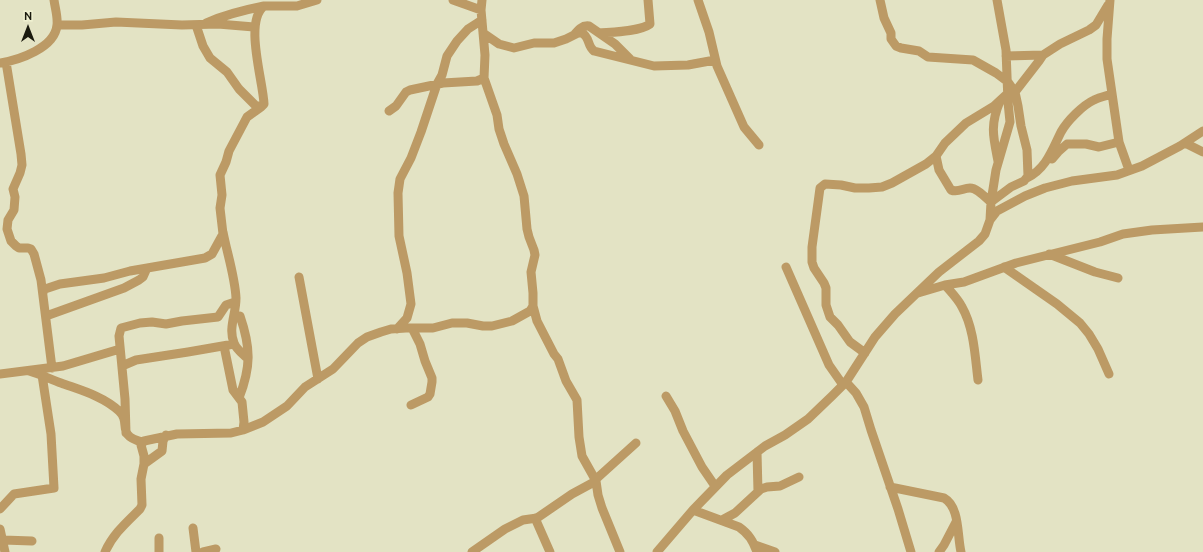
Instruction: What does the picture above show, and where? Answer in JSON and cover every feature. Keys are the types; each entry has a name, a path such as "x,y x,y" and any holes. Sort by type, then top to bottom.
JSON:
{"street":[{"path":"52,368 43,292 34,254 31,249 19,248 16,246 11,241 7,229 8,220 14,210 14,186 22,165 3,62 26,57 44,45 56,32 58,19 54,0"},
{"path":"199,25 227,14 264,6 297,6 317,0"},
{"path":"453,0 480,10"},
{"path":"482,0 480,10 485,55 484,78 497,115 499,129 504,144 517,174 524,196 527,229 535,252 531,272 533,306 537,322 558,360 566,381 577,400 580,448 582,456 596,481 602,508 620,552"},
{"path":"599,33 647,27 651,21 648,0"},
{"path":"698,0 709,32 715,60 744,127 759,145"},
{"path":"880,0 884,18 889,26 891,39 896,46 919,52 928,57 973,60 996,73 1008,82"},
{"path":"657,552 715,486 741,463 808,419 844,383 878,333 895,314 939,272 979,241 985,234 990,220 996,170 1010,122 1005,43 997,0"},
{"path":"1006,56 1042,55 1096,25 1110,1"},
{"path":"1110,1 1107,59 1119,142 1129,170"},
{"path":"248,359 234,344 231,327 235,318 235,302 220,208 222,195 220,173 243,123 247,117 264,105 254,27 260,10 264,6"},
{"path":"397,329 407,318 411,304 408,273 400,236 398,193 400,179 411,158 450,50 468,29 482,20"},
{"path":"57,25 82,25 116,22 199,25 218,24 254,27"},
{"path":"199,25 203,46 210,58 228,72 239,89 255,105 261,107"},
{"path":"574,36 580,28 586,26 615,44 633,61"},
{"path":"483,33 499,44 514,48 534,43 554,43 574,36 578,33 582,33 587,37 590,46 594,51 654,66 702,64 715,60"},
{"path":"998,162 993,124 995,114 1008,95 1039,61 1042,55"},
{"path":"389,111 396,106 406,92 415,88 437,84 477,81 484,78"},
{"path":"991,202 1011,187 1026,178 1033,176 1045,163 1062,131 1079,110 1094,100 1112,94"},
{"path":"865,353 850,342 827,312 826,288 812,262 811,255 820,188 825,184 855,188 882,187 892,183 926,164 936,156 945,143 966,123 1008,95"},
{"path":"1008,95 1021,126 1027,150 1028,176 1026,178"},
{"path":"990,220 997,211 1002,208 1045,188 1117,175 1142,166 1185,143 1203,131"},
{"path":"1045,163 1052,160 1067,144 1086,144 1099,147 1119,142"},
{"path":"1185,143 1203,152"},
{"path":"936,156 940,170 951,190 957,191 970,188 974,189 991,202"},
{"path":"916,293 945,285 964,282 1016,263 1100,242 1123,234 1152,230 1203,227"},
{"path":"43,292 45,289 60,284 104,278 147,268 176,264 208,257 212,254 220,240 223,230"},
{"path":"1050,254 1095,272 1118,278"},
{"path":"786,267 829,365 844,383 856,393 864,407 911,552"},
{"path":"1004,267 1080,323 1098,349 1109,374"},
{"path":"46,316 124,288 139,280 147,268"},
{"path":"298,276 318,379"},
{"path":"945,285 957,298 966,314 971,332 978,380"},
{"path":"126,433 120,349 120,331 124,326 152,322 166,324 218,317 226,305 235,302"},
{"path":"29,371 90,394 116,408 123,415 126,433 130,438 142,442 166,435 231,433 263,422 274,415 287,406 302,390 333,369 361,341 381,332 391,329 433,328 452,323 492,326 512,321 526,314 533,306"},
{"path":"239,398 246,378 248,359 248,351 240,316"},
{"path":"411,405 428,397 432,382 420,344 412,328"},
{"path":"122,366 136,360 234,344"},
{"path":"224,346 233,390 242,402 244,416 243,430"},
{"path":"0,374 63,366 120,349"},
{"path":"0,508 14,494 54,488 51,434 42,375"},
{"path":"666,396 675,411 683,431 699,462 715,486"},
{"path":"144,464 162,451 163,441 166,435"},
{"path":"105,552 115,533 140,509 142,504 141,479 144,456 141,447 142,442"},
{"path":"472,552 509,527 523,520 535,518 558,505 586,485 596,481 636,443"},
{"path":"757,452 758,492"},
{"path":"722,520 734,513 761,489 780,486 799,477"},
{"path":"890,487 944,498 951,504 956,513 961,552"},
{"path":"693,510 740,527 746,532 756,548 775,552"},
{"path":"535,518 550,552"},
{"path":"939,552 957,521"},
{"path":"193,528 196,552"},
{"path":"0,529 5,552"},
{"path":"159,538 159,552"},
{"path":"3,540 32,541"},
{"path":"203,552 216,550"}]}
